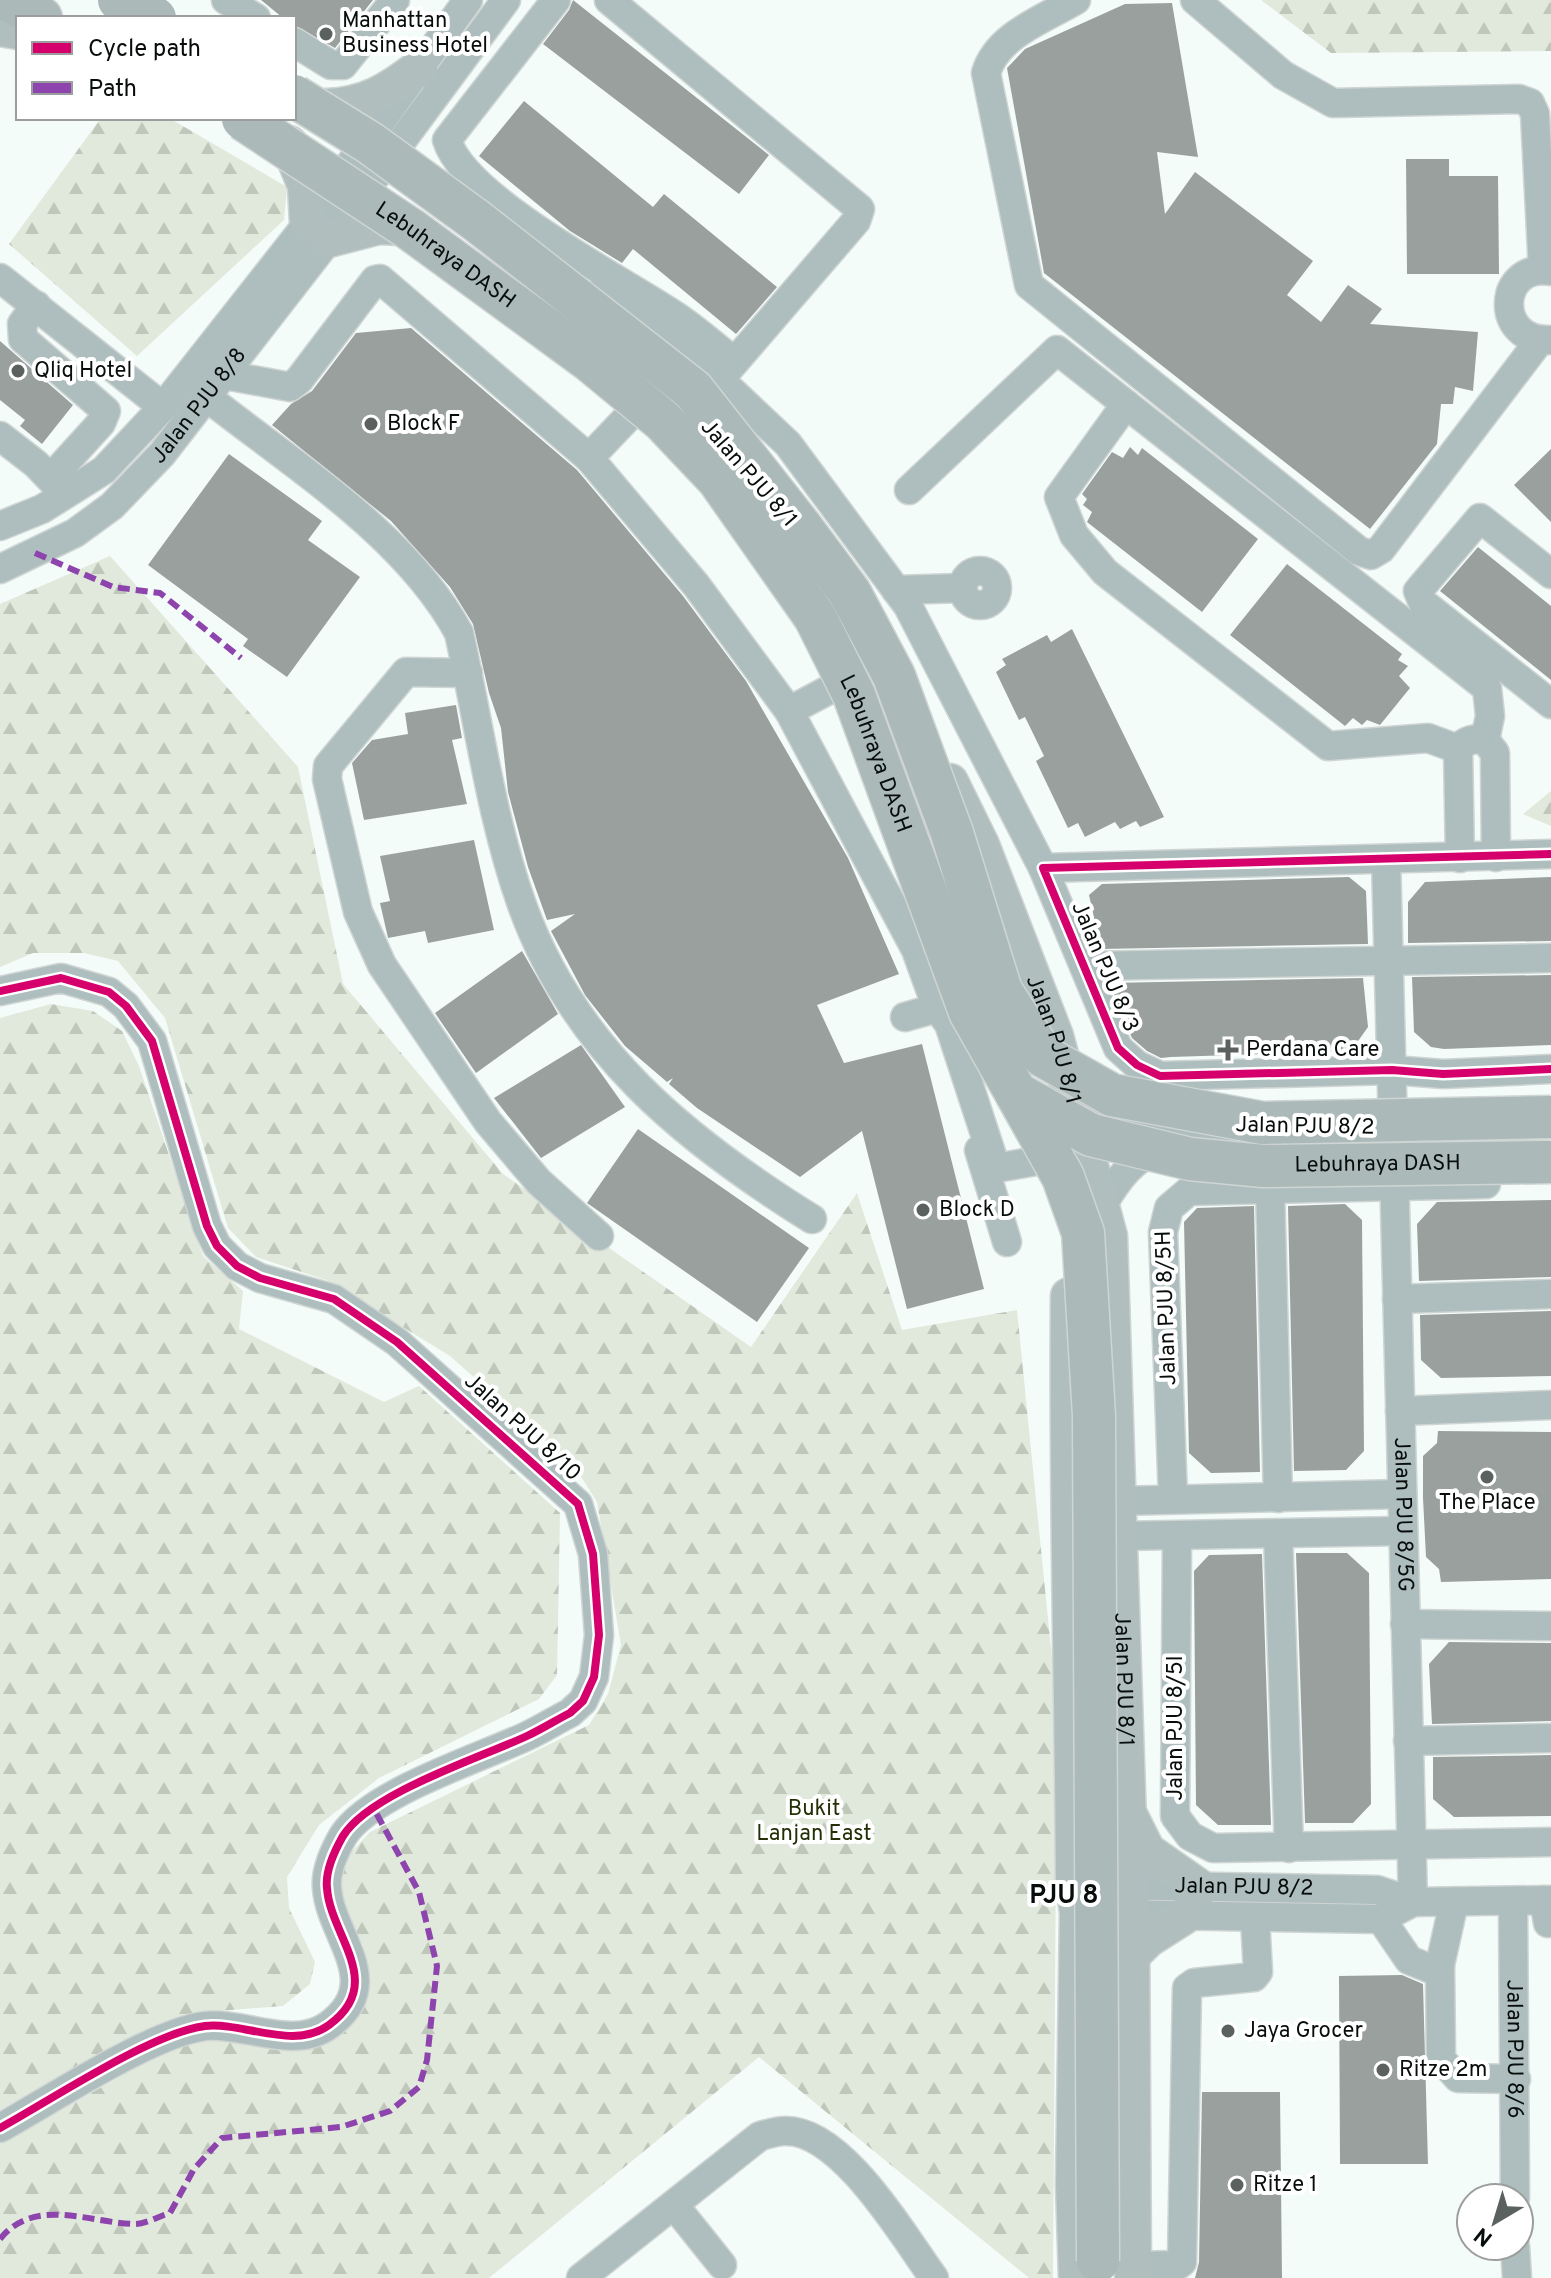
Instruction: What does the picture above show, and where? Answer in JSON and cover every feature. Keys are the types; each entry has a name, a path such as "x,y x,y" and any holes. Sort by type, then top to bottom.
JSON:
{"highway":[{"path":"8,0 37,16"},
{"path":"118,0 151,16"},
{"name":"Lebuhraya DASH","path":"310,102 465,212 693,390 801,527 850,593 894,676 952,833 1001,991 1043,1056 1112,1095 1263,1123 1551,1117"},
{"name":"Lebuhraya DASH","path":"248,120 397,220 564,341 663,421 718,479 815,617 854,695 970,1012 1016,1093 1091,1135 1190,1159 1263,1166 1551,1162"},
{"path":"1016,1093 1063,1177 1083,1233 1094,1416 1121,2274"}],"main road":[{"path":"118,0 166,16"},
{"path":"310,102 352,107 392,89 419,68"},
{"name":"Jalan PJU 8/1","path":"310,102 379,147 560,281 715,431 835,577 919,718 981,845 1071,1085 1109,1236 1132,1955 1121,2274"},
{"name":"Jalan PJU 8/1","path":"248,120 289,144 539,327 710,496 840,654 946,854 998,998 1066,1241 1076,1898 1074,2185 1077,2278"},
{"path":"289,144 306,186 318,231 401,227"},
{"path":"1125,1804 1147,1851 1192,1902 1132,1955"}],"street":[{"path":"226,0 253,16"},
{"path":"296,43 331,65 343,65 395,0"},
{"path":"379,147 419,68 468,0"},
{"path":"379,147 506,0"},
{"path":"556,0 447,140 452,155 464,171 529,222 674,315 788,444 908,606 1043,868"},
{"path":"609,0 860,209 856,221 717,362"},
{"path":"1076,0 1002,44 991,57 986,73 1029,285 1359,551 1371,555 1381,549 1546,340 1519,330 1512,321 1509,298 1521,278 1547,270 1535,114 1530,103 1519,99 1333,103 1283,75 1195,0"},
{"name":"Jalan PJU 8/8","path":"0,569 75,533 112,506 162,454 225,375 318,231 379,147"},
{"name":"Jalan PJU 8/8","path":"0,526 42,509 58,486 104,470 318,231"},
{"path":"0,278 163,407"},
{"path":"225,375 290,387 299,380 375,280 380,279 589,458 696,585 789,711 916,950 937,1008 949,1024 996,1168 1043,1167"},
{"path":"560,281 668,331 717,362"},
{"path":"0,436 58,486 106,411 23,339 22,324 36,305"},
{"path":"909,490 1057,350 1487,688 1490,716 1485,740"},
{"path":"207,397 298,467 418,572 443,603 459,633 507,854 522,904 543,957 575,1012 612,1062 666,1112 722,1157 812,1219"},
{"path":"1126,404 1059,497 1074,535 1105,572 1328,746 1428,738 1458,749"},
{"path":"589,458 629,416"},
{"path":"1551,574 1480,518 1421,585 1419,597 1551,704"},
{"path":"896,590 962,588"},
{"path":"468,673 406,672 328,766 327,779 344,854 358,912 382,965 430,1038 488,1122 539,1182 599,1236"},
{"path":"789,711 853,677"},
{"path":"1458,749 1471,739 1485,740 1495,753 1496,857"},
{"path":"1458,749 1460,858"},
{"name":"Jalan PJU 8/3","path":"1551,854 1043,868 1118,1048 1137,1065 1160,1076 1392,1070 1443,1074 1551,1069"},
{"path":"1386,859 1382,976 1392,1070 1394,1136"},
{"path":"1085,966 1382,976 1551,958"},
{"name":"Jalan PJU 8/10","path":"0,991 61,978 109,992 126,1006 152,1041 207,1226 217,1246 249,1272 334,1299 397,1342 578,1504 593,1554 599,1635 594,1677 583,1701 570,1713 408,1789 374,1809 344,1835 326,1885 330,1908 352,1958 356,1977 353,1995 330,2025 307,2036 205,2026 147,2046 0,2128"},
{"path":"905,1017 937,1008"},
{"path":"937,1008 937,1028 1007,1242"},
{"name":"Jalan PJU 8/2","path":"1071,1085 1101,1109 1140,1124 1394,1136"},
{"name":"Jalan PJU 8/2","path":"1103,1204 1120,1177 1137,1159 1170,1144 1551,1130"},
{"name":"Jalan PJU 8/5G","path":"1394,1136 1413,1902"},
{"path":"989,1183 1043,1167"},
{"name":"Jalan PJU 8/5H","path":"1173,1498 1164,1218 1176,1199 1189,1191 1270,1186 1551,1182"},
{"path":"1270,1186 1278,1498"},
{"path":"1397,1299 1551,1294"},
{"path":"1400,1411 1551,1405"},
{"path":"1118,1501 1402,1494"},
{"path":"1119,1536 1403,1531"},
{"path":"1278,1534 1289,1848"},
{"name":"Jalan PJU 8/5I","path":"1177,1536 1175,1816 1190,1836 1213,1848 1551,1842"},
{"path":"1405,1624 1551,1626"},
{"path":"1408,1741 1551,1738"},
{"name":"Jalan PJU 8/2","path":"1076,1898 1192,1902 1377,1890 1413,1902 1513,1901 1549,1908"},
{"name":"Jalan PJU 8/6","path":"1513,1901 1515,2182"},
{"name":"Jalan PJU 8/2","path":"1192,1902 1255,1918 1381,1919 1413,1902"},
{"path":"1454,1902 1440,1965 1441,2059 1458,2078 1516,2079"},
{"path":"1121,2274 1182,2262 1187,1988 1194,1983 1254,1977 1258,1972 1255,1918"},
{"path":"1381,1919 1409,1960 1431,1969 1440,1965"},
{"path":"581,2278 760,2136 785,2130 803,2134 857,2171 934,2278"},
{"path":"674,2205 722,2265"}],"green space":[{"path":"1261,0 1551,0 1551,51 1331,53"},
{"path":"100,120 172,120 287,187 284,220 137,356 9,244"},
{"name":"Bukit Lanjan East","path":"110,556 298,767 343,984 503,1174 751,1347 857,1193 902,1330 1017,1310 1057,1709 1053,2278 1029,2278 759,2057 489,2278 0,2278 0,2144 189,2038 303,2044 347,2020 370,1986 363,1945 339,1902 345,1859 370,1832 589,1725 608,1694 621,1645 597,1502 575,1467 450,1356 326,1280 256,1257 228,1228 165,1018 118,961 84,953 33,953 0,967 0,604"},
{"path":"1551,791 1551,826 1523,814"},
{"path":"51,1004 93,1011 122,1031 139,1066 203,1256 243,1291 239,1329 384,1402 419,1386 560,1513 557,1675 539,1699 379,1778 319,1825 287,1877 289,1908 315,1962 310,1984 283,2006 205,2012 121,2041 0,2110 0,1018"}],"building":[{"path":"261,0 373,0 335,48 296,26 296,16 281,16"},
{"path":"573,0 769,155 739,194 543,44"},
{"path":"1172,3 1198,157 1157,152 1165,214 1195,172 1313,261 1287,295 1321,322 1348,285 1382,309 1370,324 1478,332 1473,391 1455,387 1453,404 1441,404 1437,444 1370,529 1044,273 1007,68 1025,49 1125,4"},
{"path":"524,101 653,207 664,194 777,287 736,334 633,249 622,263 570,231 479,156"},
{"path":"1406,159 1449,159 1449,176 1498,176 1499,274 1407,274"},
{"path":"411,328 577,470 683,596 746,681 848,858 899,974 817,1005 844,1063 922,1044 984,1289 907,1309 862,1131 800,1177 697,1108 669,1084 673,1078 667,1082 625,1046 585,995 551,931 575,914 547,920 528,867 508,792 501,728 489,693 473,624 450,587 391,521 272,425 291,404 312,391 356,333"},
{"name":"Qliq Hotel","path":"0,341 73,405 42,444 20,426 25,420 0,400"},
{"path":"1130,447 1138,455 1142,448 1258,539 1202,612 1087,522 1092,512 1083,505 1087,499 1082,494 1112,452 1123,458"},
{"path":"1551,449 1551,522 1514,485"},
{"path":"229,454 322,521 308,540 360,577 287,677 243,646 248,639 148,565"},
{"path":"1478,547 1551,606 1551,680 1440,591"},
{"path":"1287,564 1402,654 1398,660 1408,666 1399,676 1410,688 1380,725 1367,720 1362,725 1353,718 1345,726 1230,635"},
{"path":"1072,629 1164,817 1140,827 1136,821 1120,829 1115,822 1085,837 1078,823 1068,828 1036,761 1044,756 1025,717 1019,720 996,672 1006,665 1002,659 1047,635 1051,642"},
{"path":"456,705 462,738 452,740 467,804 364,820 352,763 372,740 408,734 405,713"},
{"path":"474,840 494,930 428,943 425,931 388,938 380,903 390,901 380,856"},
{"path":"1349,877 1366,891 1368,944 1101,949 1089,895 1102,884"},
{"path":"1551,877 1551,941 1408,943 1408,902 1425,882"},
{"path":"522,951 558,1014 476,1073 435,1013"},
{"path":"1551,975 1551,1045 1444,1049 1431,1047 1414,1032 1412,977"},
{"path":"1363,978 1368,1027 1351,1051 1161,1058 1132,1038 1109,983"},
{"path":"581,1045 625,1107 541,1158 494,1098"},
{"path":"638,1129 809,1248 757,1322 587,1203"},
{"path":"1551,1200 1551,1277 1419,1281 1417,1224 1437,1202"},
{"path":"1345,1204 1362,1220 1364,1451 1346,1470 1294,1471 1288,1206"},
{"path":"1254,1206 1260,1472 1211,1473 1189,1453 1184,1222 1197,1208"},
{"path":"1551,1311 1551,1376 1441,1378 1421,1360 1420,1315"},
{"path":"1438,1431 1551,1432 1551,1579 1441,1582 1439,1569 1426,1557 1423,1498 1423,1456 1437,1443"},
{"path":"1296,1553 1347,1553 1369,1573 1371,1804 1353,1823 1305,1823"},
{"path":"1262,1554 1271,1825 1218,1825 1196,1805 1194,1571 1209,1555"},
{"path":"1449,1642 1551,1643 1551,1721 1432,1724 1429,1664"},
{"path":"1551,1755 1551,1816 1454,1817 1433,1799 1433,1757"},
{"name":"Ritze 2m","path":"1402,1975 1423,1984 1428,2164 1340,2164 1339,1976"},
{"name":"Ritze 1","path":"1202,2092 1280,2092 1282,2278 1195,2278 1199,2262"}],"marked path":[{"path":"35,553 113,587 160,593 241,658"},
{"path":"0,2239 29,2218 46,2215 117,2223 148,2221 170,2213 194,2169 222,2138 341,2127 390,2111 419,2087 427,2060 437,1966 419,1892 374,1809"}],"cycle path":[{"path":"1551,854 1043,868 1118,1048 1137,1065 1160,1076 1392,1070 1443,1074 1551,1069"},
{"path":"0,991 61,978 109,992 126,1006 152,1041 207,1226 217,1246 237,1266 260,1278 334,1299 397,1342 578,1504 593,1554 599,1635 594,1677 583,1701 570,1713 527,1736 401,1791 357,1820 343,1836 329,1868 327,1888 330,1906 351,1959 355,1976 354,1993 346,2009 329,2025 300,2036 220,2026 183,2031 130,2054 0,2128"}],"place":[{"name":"Manhattan Business Hotel","path":"326,34"},
{"name":"Qliq Hotel","path":"18,371"},
{"name":"Block F","path":"371,424"},
{"name":"Perdana Care","path":"1228,1050"},
{"name":"Block D","path":"923,1210"},
{"name":"The Place","path":"1487,1477"},
{"name":"Jaya Grocer","path":"1228,2031"},
{"name":"Ritze 2m","path":"1383,2070"},
{"name":"Ritze 1","path":"1237,2185"}],"district":[{"name":"PJU 8","path":"1064,1896"}]}
